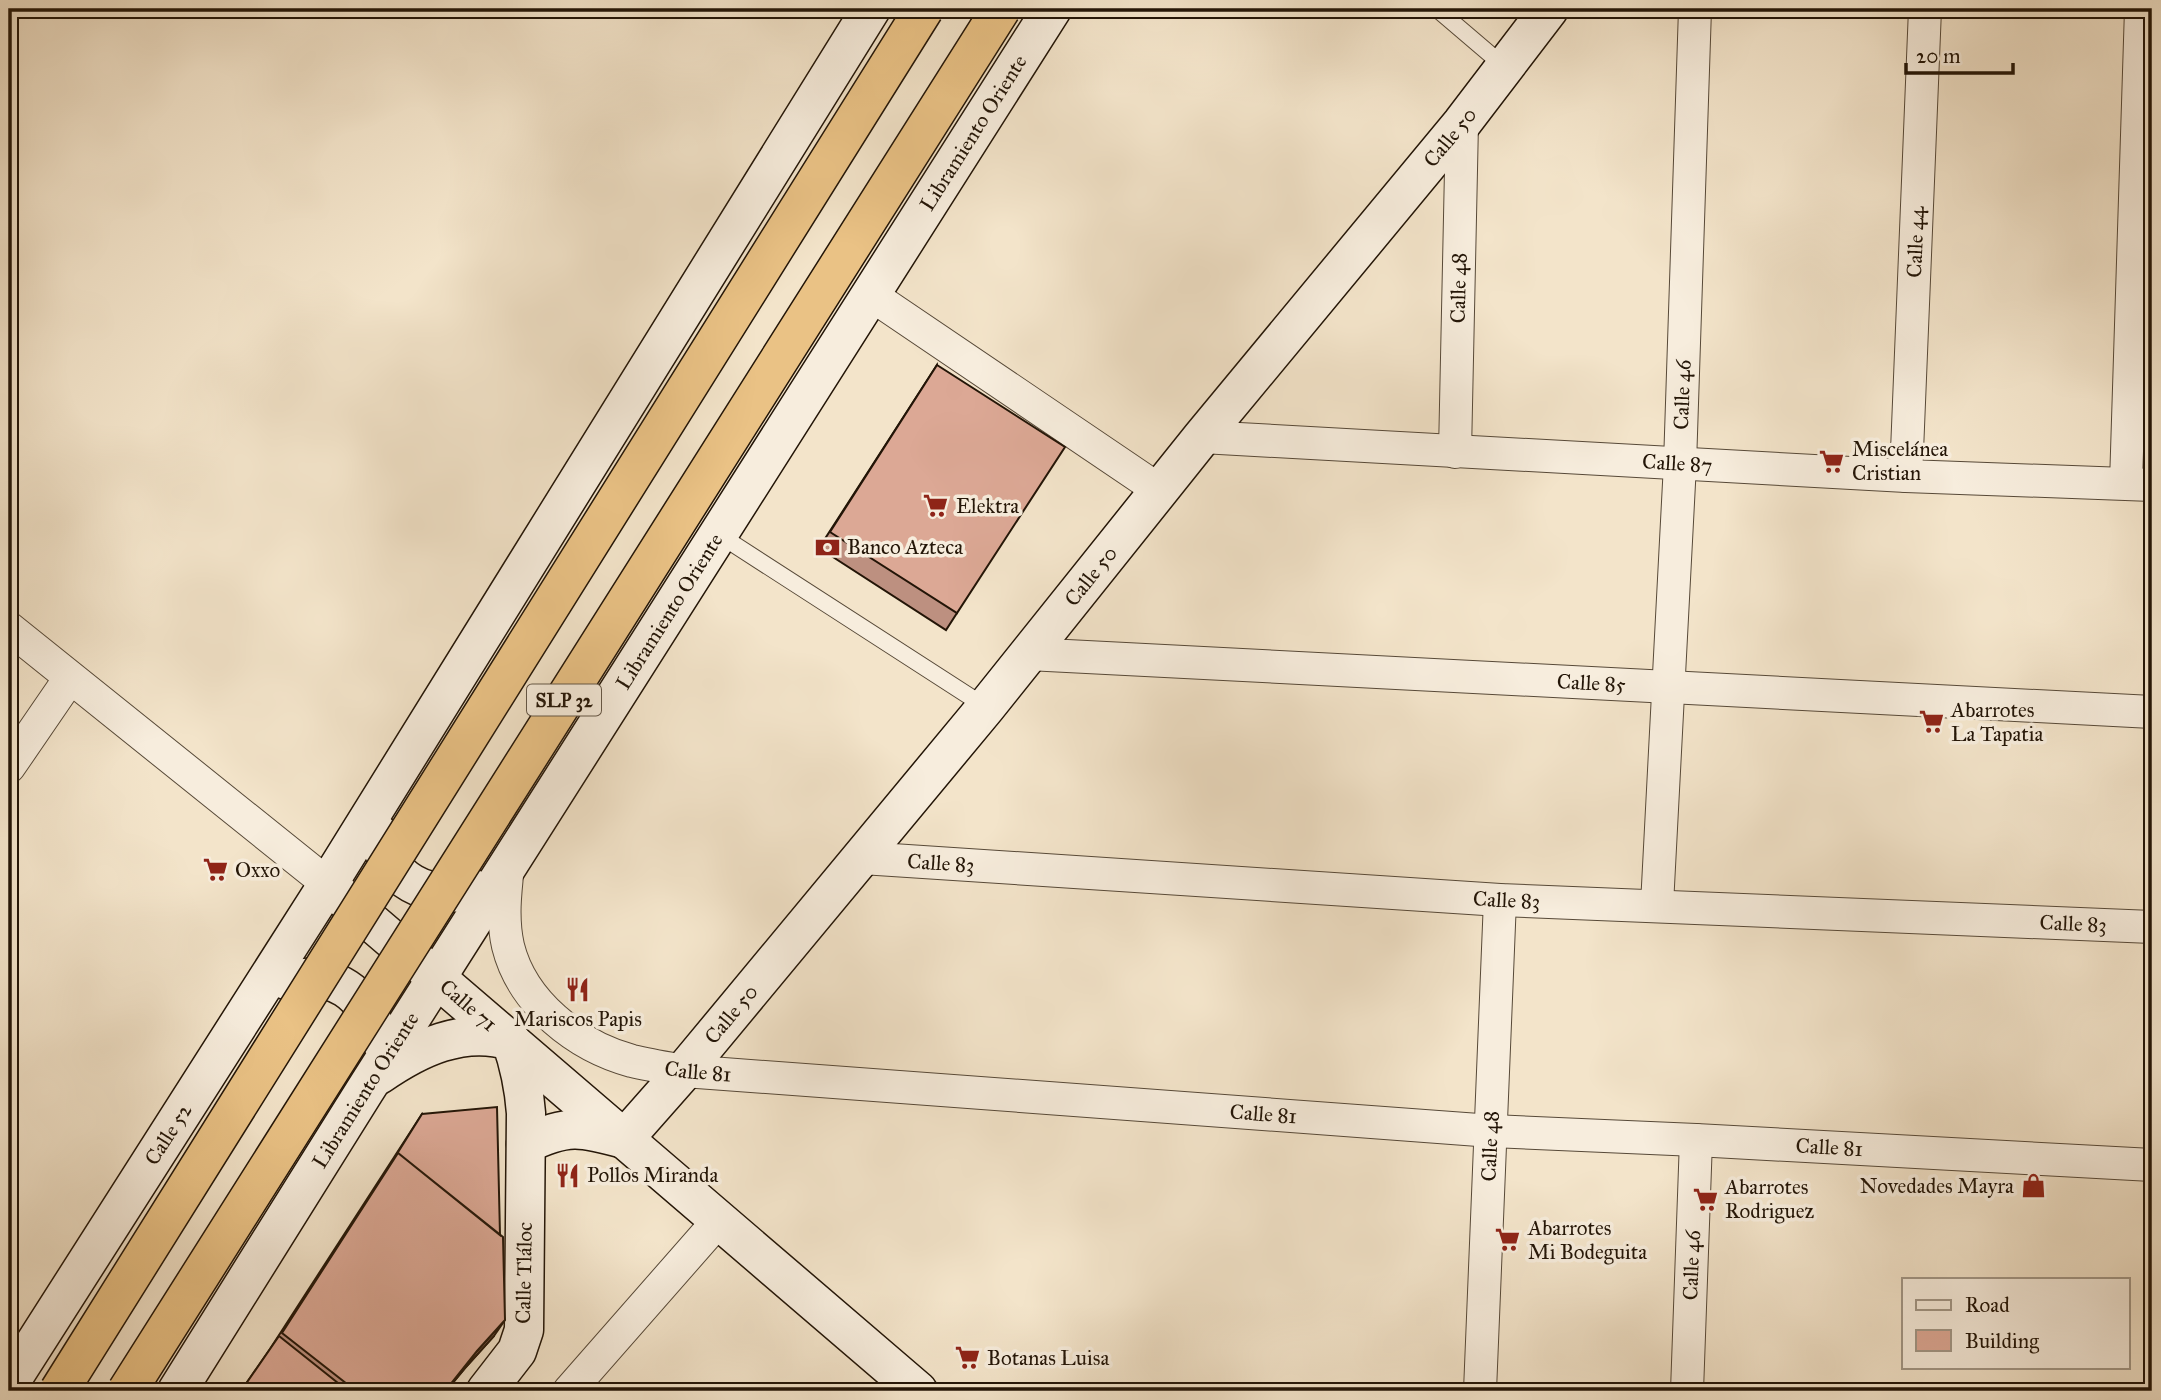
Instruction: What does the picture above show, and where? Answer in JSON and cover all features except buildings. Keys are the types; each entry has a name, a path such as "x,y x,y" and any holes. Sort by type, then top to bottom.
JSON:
{"highway":[{"name":"SLP 32","path":"59,1391 924,9"},
{"name":"Libramiento Oriente","path":"127,1391 1001,9"}],"main road":[{"path":"328,884 871,9"},
{"name":"Libramiento Oriente","path":"177,1391 1052,9"},
{"name":"Calle 50","path":"624,1139 684,1071 986,707 1202,437 1462,123 1549,9"},
{"path":"381,796 376,825 381,849 393,869 412,884 433,892 457,894 480,887 508,866"},
{"name":"Calle 71","path":"328,884 918,1391"},
{"name":"Calle 52","path":"9,1384 328,884"},
{"path":"250,1005 264,991 282,981 304,976 326,979 345,988 362,1002 373,1020 379,1041 379,1063 371,1082"},
{"path":"371,1082 417,1051 435,1044 480,1035 511,1041"},
{"name":"Calle Tláloc","path":"486,1391 517,1351 524,1330 524,1084 511,1041"},
{"path":"526,1144 548,1133 572,1128 592,1130 624,1139"}],"street":[{"name":"Calle 46","path":"1657,905 1681,464 1695,9"},
{"name":"Calle 44","path":"1906,476 1925,9"},
{"path":"2139,484 2141,9"},
{"name":"Calle 48","path":"1455,452 1462,123"},
{"path":"871,295 1159,490"},
{"name":"Calle 87","path":"1202,437 1906,476 2139,484"},
{"name":"Calle 71","path":"9,628 328,884"},
{"name":"Calle 85","path":"1028,654 2152,712"},
{"path":"9,767 70,678"},
{"name":"Calle 83","path":"862,858 1500,900 2152,927"},
{"name":"Calle 81","path":"508,866 504,908 508,946 520,977 538,1003 562,1025 593,1046 631,1060 684,1071 1492,1131 2152,1165"},
{"name":"Calle 48","path":"1480,1391 1500,900"},
{"name":"Calle 46","path":"1687,1391 1696,1140"},
{"path":"569,1391 719,1220"}],"lane":[{"path":"1437,9 1505,67"},
{"path":"718,534 986,707"}],"place":[{"name":"Miscelánea Cristian","path":"1832,461"},
{"name":"Elektra","path":"936,506"},
{"name":"Banco Azteca","path":"827,547"},
{"name":"Abarrotes La Tapatia","path":"1931,722"},
{"name":"Oxxo","path":"215,870"},
{"name":"Mariscos Papis","path":"578,990"},
{"name":"Pollos Miranda","path":"567,1175"},
{"name":"Novedades Mayra","path":"2034,1186"},
{"name":"Abarrotes Rodriguez","path":"1705,1199"},
{"name":"Abarrotes Mi Bodeguita","path":"1508,1240"},
{"name":"Botanas Luisa","path":"967,1358"}]}
